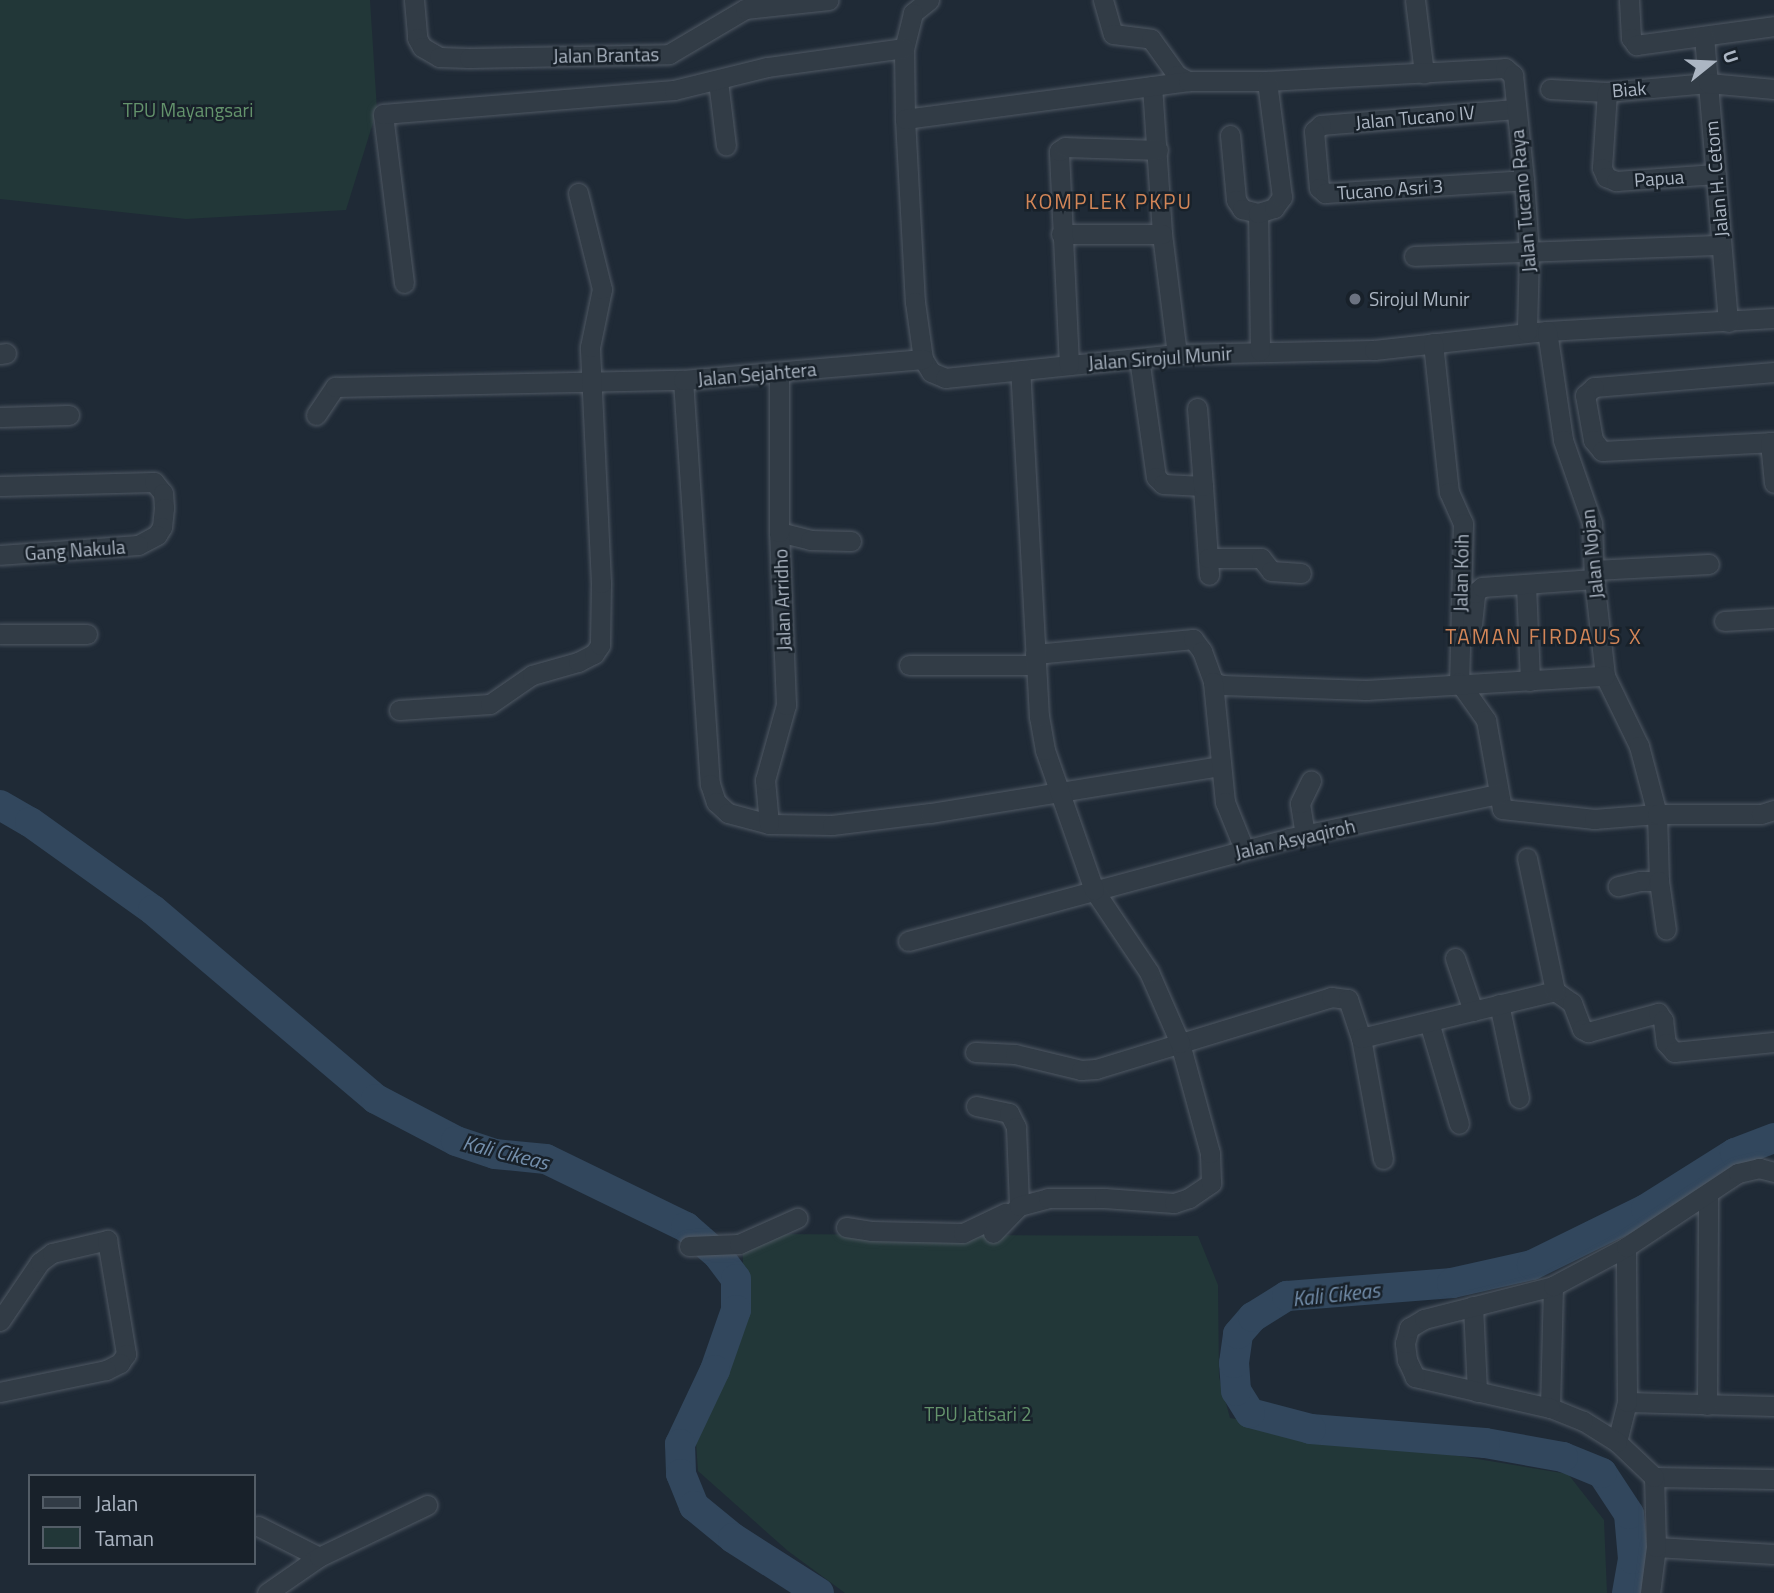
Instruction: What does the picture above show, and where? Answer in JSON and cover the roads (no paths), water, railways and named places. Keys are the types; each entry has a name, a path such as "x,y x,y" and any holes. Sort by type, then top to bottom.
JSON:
{"street":[{"name":"Jalan Brantas","path":"414,0 417,38 422,47 439,57 469,58 669,54 742,5 829,0"},
{"path":"923,359 915,302 904,48 913,13 929,0"},
{"path":"1102,0 1113,34 1151,39 1177,75 1188,81"},
{"path":"905,119 1188,81 1267,81 1424,73 1415,0"},
{"path":"1629,0 1633,44 1774,26"},
{"name":"Jalan H. Cetom","path":"1704,36 1728,322"},
{"path":"404,283 383,114 674,90 811,59 904,48"},
{"name":"Jalan Tucano Raya","path":"1424,73 1500,66 1513,75 1529,253 1527,332"},
{"path":"718,81 726,146"},
{"path":"1230,135 1236,200 1242,209 1258,213 1274,208 1282,197 1267,81"},
{"name":"Biak","path":"1550,89 1607,92 1708,83 1774,89"},
{"path":"1152,86 1162,234 1177,354"},
{"name":"Papua","path":"1607,92 1602,168 1606,177 1616,181 1716,174"},
{"name":"Jalan Tucano IV","path":"1316,128 1515,109"},
{"name":"Tucano Asri 3","path":"1316,128 1319,188 1325,193 1524,180"},
{"path":"1069,366 1059,151 1065,148 1158,150"},
{"path":"399,710 490,704 532,675 578,662 594,654 600,645 601,583 590,346 602,289 578,193"},
{"path":"1258,213 1260,351"},
{"path":"1061,234 1162,234"},
{"path":"1414,256 1721,245"},
{"name":"Jalan Sirojul Munir","path":"923,359 931,372 945,378 1177,354 1374,350 1527,332 1774,318"},
{"name":"Jalan Nojan","path":"1547,331 1563,440 1592,523 1594,575 1605,676 1639,746 1657,814 1659,881 1666,930"},
{"name":"Jalan Koih","path":"1433,343 1449,492 1463,523 1466,683"},
{"path":"1139,358 1156,477 1163,484 1203,486"},
{"name":"Jalan Sejahtera","path":"316,415 335,387 683,380 923,359"},
{"path":"846,1227 871,1231 963,1233 978,1228 1002,1213 1048,1198 1104,1198 1174,1203 1189,1198 1211,1183 1210,1153 1192,1076 1180,1043 1149,972 1094,890 1045,750 1038,717 1020,371"},
{"name":"Jalan Arridho","path":"768,824 765,780 786,705 779,533 779,372"},
{"path":"1774,372 1594,387 1585,395 1593,440 1602,451 1772,442 1774,483"},
{"path":"683,380 710,784 716,802 728,813 768,824 832,825 930,813 1219,766"},
{"path":"1197,408 1208,566 1261,558 1271,571 1301,573"},
{"path":"0,417 69,415"},
{"name":"Gang Nakula","path":"0,486 154,482 163,493 162,527 158,535 138,545 0,555"},
{"path":"779,533 810,540 851,541"},
{"path":"1709,564 1594,575 1526,585 1482,587 1475,593 1466,683 1486,720 1497,794 1502,809 1594,819 1657,814 1761,814 1774,810"},
{"path":"1526,585 1531,681"},
{"path":"1724,621 1774,618"},
{"path":"0,634 88,634"},
{"path":"909,665 1035,659 1193,639 1202,652 1213,682 1219,766 1225,802 1244,849"},
{"path":"1213,682 1366,690 1605,676"},
{"path":"1305,835 1300,803 1311,780"},
{"name":"Jalan Asyaqiroh","path":"908,941 1244,849 1497,794"},
{"path":"1527,858 1555,991 1572,1003 1583,1029 1594,1033 1658,1013 1663,1020 1666,1043 1674,1052 1774,1042"},
{"path":"1618,886 1640,881 1659,881"},
{"path":"1455,958 1474,1011"},
{"path":"1361,1038 1555,991"},
{"path":"975,1052 1015,1054 1081,1070 1096,1069 1331,997 1348,999 1361,1038 1383,1159"},
{"path":"1499,1004 1519,1098"},
{"path":"1429,1022 1459,1124"},
{"path":"976,1106 1009,1113 1016,1127 1016,1209 993,1233"},
{"path":"1774,1172 1759,1168 1738,1173 1626,1247 1553,1286 1424,1320 1409,1328 1405,1343 1407,1360 1415,1377 1550,1408 1583,1421 1617,1442 1654,1477 1774,1479"},
{"path":"1707,1405 1708,1195"},
{"path":"688,1246 739,1244 797,1218"},
{"path":"0,1321 40,1262 52,1253 107,1240 126,1354 120,1363 106,1370 0,1392"},
{"path":"1617,1442 1627,1402 1626,1247"},
{"path":"1550,1408 1553,1286"},
{"path":"1473,1306 1477,1392"},
{"path":"1627,1402 1774,1406"},
{"path":"1650,1593 1656,1547 1654,1477"},
{"path":"267,1593 319,1557 427,1505"},
{"path":"258,1526 319,1557"},
{"path":"1656,1547 1774,1554"}],"waterway":[{"name":"Kali Cikeas","path":"0,805 30,822 153,910 376,1099 456,1141 495,1154 546,1159 686,1227 718,1255 736,1279 736,1310 715,1370 680,1444 681,1474 694,1506 733,1538 819,1593"},
{"name":"Kali Cikeas","path":"1627,1593 1633,1559 1629,1514 1602,1473 1563,1457 1485,1443 1311,1429 1250,1413 1236,1391 1234,1363 1238,1334 1253,1317 1287,1296 1452,1283 1532,1265 1646,1209 1735,1153 1774,1138"}],"place":[{"name":"Sirojul Munir","path":"1355,299"}],"district":[{"name":"KOMPLEK PKPU","path":"1109,201"},
{"name":"TAMAN FIRDAUS X","path":"1544,636"}],"park label":[{"name":"TPU Mayangsari","path":"188,110"},
{"name":"TPU Jatisari 2","path":"978,1414"}]}
